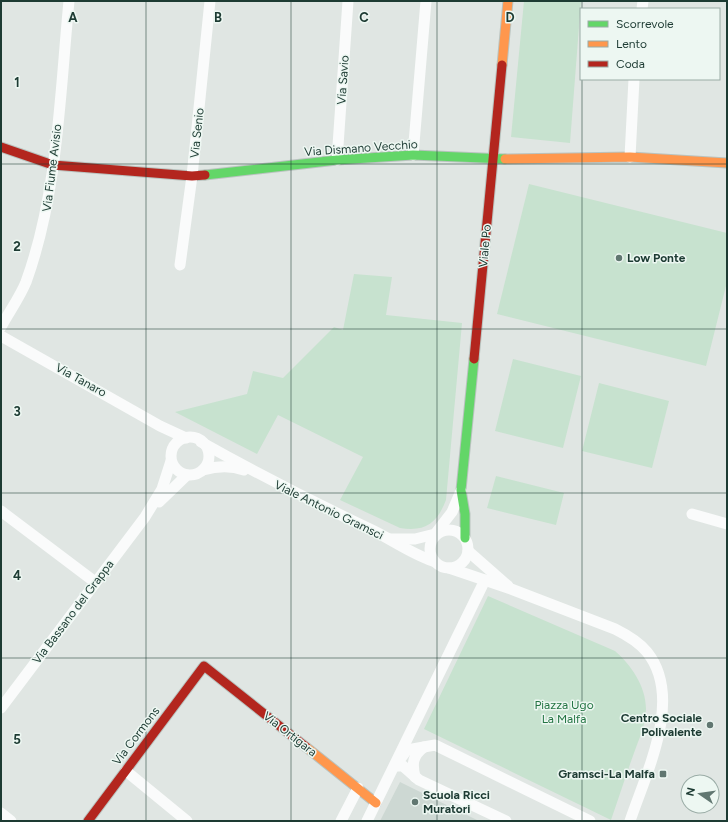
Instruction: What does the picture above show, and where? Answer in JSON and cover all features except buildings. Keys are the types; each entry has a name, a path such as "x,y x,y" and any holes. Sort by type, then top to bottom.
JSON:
{"street":[{"name":"Via Fiume Avisio","path":"1,327 26,283 45,220 53,164 69,1"},
{"name":"Via Senio","path":"180,266 192,176 210,1"},
{"name":"Via Savio","path":"337,160 348,1"},
{"path":"413,155 426,1"},
{"name":"Viale Po","path":"465,538 465,514 461,490 508,1"},
{"path":"630,157 634,80"},
{"name":"Via Dismano Vecchio","path":"1,147 53,164 192,176 337,160 413,155 493,160 630,157 727,163"},
{"name":"Via Tanaro","path":"1,336 160,426 186,438"},
{"path":"160,426 168,436 171,458 177,470 187,475 193,475 203,470 207,465 208,452 201,442 192,437 186,438 176,444 171,458"},
{"name":"Viale Antonio Gramsci","path":"201,442 268,480 390,539 416,555 433,561"},
{"name":"Via Bassano del Grappa","path":"1,708 145,517 162,489 171,458"},
{"name":"Viale Antonio Gramsci","path":"203,470 219,466 235,467 268,480"},
{"name":"Via Bassano del Grappa","path":"145,517 187,475"},
{"name":"Viale Po","path":"435,534 452,512 461,490"},
{"path":"1,511 95,582"},
{"path":"692,514 727,524"},
{"path":"450,568 460,565 464,561 468,551 465,538 454,530 448,529 435,534 430,544 429,550 433,561 438,565 511,589 626,635 647,652 657,668 663,686 663,708 660,730 630,821"},
{"name":"Viale Antonio Gramsci","path":"390,539 415,539 435,534"},
{"path":"468,551 511,589"},
{"path":"367,821 411,734 485,580"},
{"name":"Via Cormons","path":"88,821 204,666"},
{"name":"Via Ortigara","path":"204,666 376,803"},
{"path":"395,766 407,750 435,745 590,821"},
{"path":"415,777 412,765 414,758 417,752 424,747"},
{"path":"395,766 403,766 419,780 506,821"},
{"path":"126,771 187,821"},
{"path":"341,821 358,788"},
{"path":"1,814 11,821"}],"shaded area":[{"name":"Scuola Ricci Muratori","path":"400,782 479,821 380,821"}],"green space":[{"path":"524,1 581,1 570,143 511,137"},
{"name":"Low Ponte","path":"529,184 727,233 727,282 706,366 497,314"},
{"path":"354,274 392,277 386,315 462,323 446,500 439,515 434,520 424,527 417,529 400,528 340,500 363,457 278,415 257,454 175,412 247,394 253,371 283,378 334,327 343,330"},
{"path":"513,359 581,376 563,448 495,431"},
{"path":"599,383 669,401 652,468 582,451"},
{"path":"496,476 564,493 556,525 487,508"},
{"name":"Piazza Ugo La Malfa","path":"488,596 615,651 632,669 643,692 646,709 645,720 611,820 424,729"}],"traffic: fast":[{"path":"205,175 337,160 413,155 505,159"},
{"path":"465,538 465,514 461,490 474,359"}],"traffic: slow":[{"path":"502,65 508,1"},
{"path":"505,159 630,157 727,163"},
{"path":"306,747 376,803"}],"traffic: jam":[{"path":"474,359 502,65"},
{"path":"1,147 53,165 192,176 205,175"},
{"path":"88,821 204,666 306,747"}],"place":[{"name":"Low Ponte","path":"619,258"},
{"name":"Centro Sociale Polivalente","path":"710,725"},
{"name":"Gramsci-La Malfa","path":"663,774"},
{"name":"Scuola Ricci Muratori","path":"415,802"}]}
